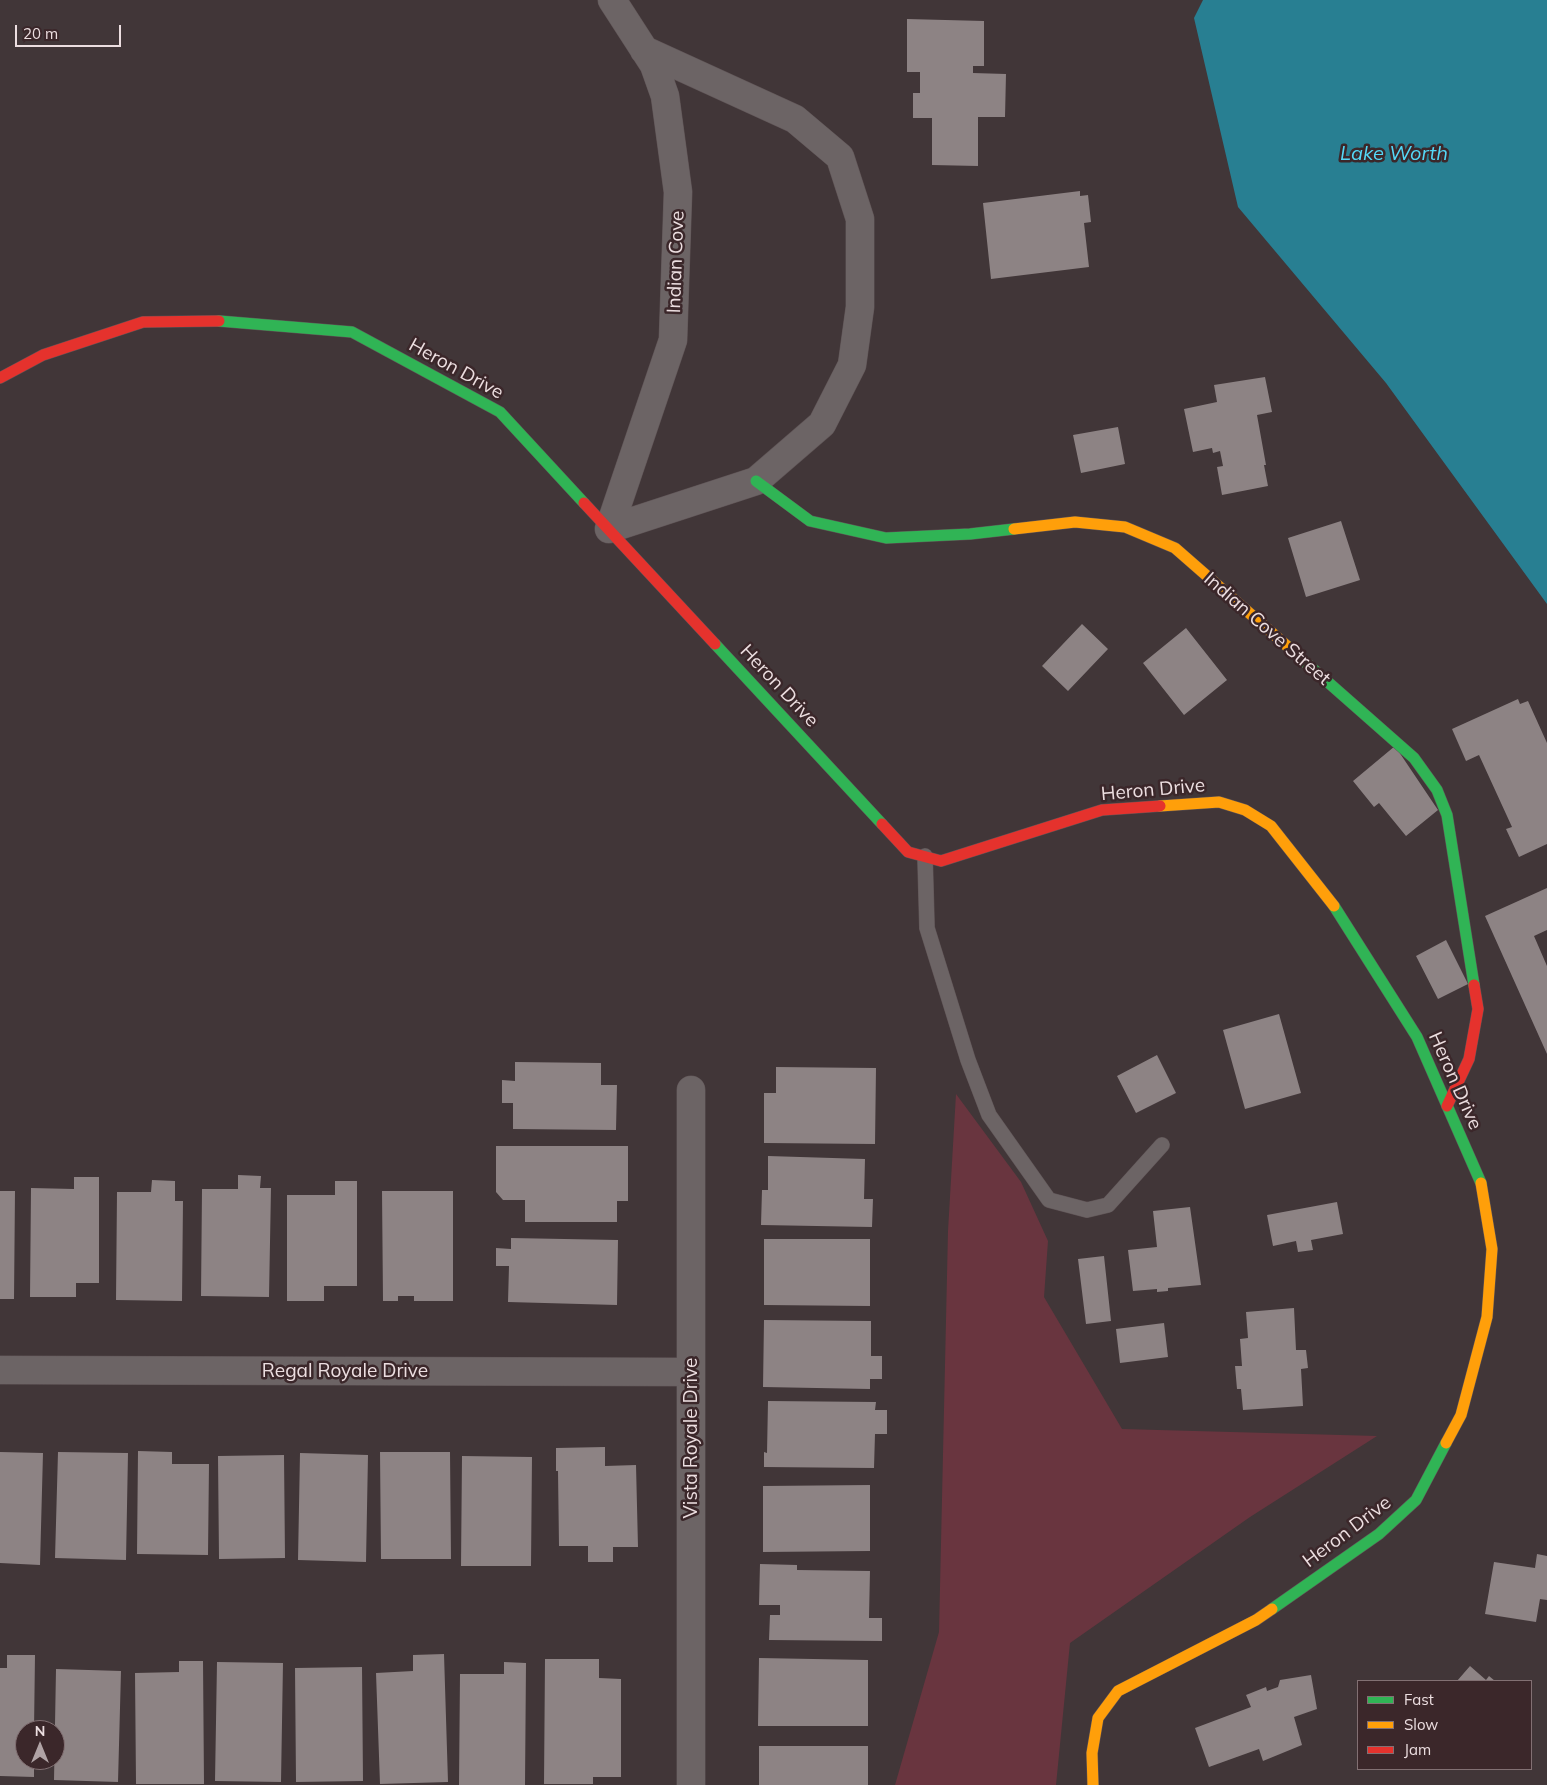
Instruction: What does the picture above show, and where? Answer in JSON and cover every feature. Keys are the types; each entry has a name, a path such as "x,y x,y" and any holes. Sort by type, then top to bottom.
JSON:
{"street":[{"name":"Indian Cove","path":"609,529 673,340 678,192 665,96 654,65 612,0"},
{"path":"609,529 756,481 822,424 852,364 860,307 860,219 840,157 795,119 644,50"},
{"name":"Heron Drive","path":"0,378 43,355 143,322 208,320 352,332 500,412 908,852 941,861 1102,810 1219,802 1245,810 1271,826 1338,911 1417,1037 1482,1186 1492,1249 1487,1317 1461,1415 1416,1500 1379,1534 1256,1620 1118,1692 1098,1718 1092,1753 1093,1785"},
{"name":"Indian Cove Street","path":"756,481 810,521 886,538 970,534 1075,522 1126,527 1175,548 1414,758 1437,790 1447,815 1478,1009 1469,1059 1447,1106"},
{"name":"Vista Royale Drive","path":"690,1090 690,1785"},
{"name":"Regal Royale Drive","path":"0,1370 690,1372"}],"lane":[{"path":"925,856 928,928 968,1060 989,1114 1049,1200 1087,1210 1108,1205 1162,1145"}],"shaded area":[{"path":"956,1094 1021,1182 1048,1241 1044,1297 1122,1429 1377,1436 1250,1517 1070,1643 1056,1785 895,1785 939,1632 948,1231"}],"water":[{"name":"Lake Worth","path":"1203,0 1547,0 1547,604 1386,383 1238,207 1194,18"}],"building":[{"path":"907,19 984,21 984,66 973,66 973,73 1006,74 1005,117 978,117 978,166 932,165 932,118 913,118 913,93 920,93 920,72 907,72"},
{"path":"1080,191 1080,196 1088,195 1091,222 1084,223 1089,267 991,279 983,203"},
{"path":"1265,377 1272,412 1257,415 1268,486 1222,495 1217,467 1223,466 1220,451 1213,453 1212,448 1193,452 1184,409 1217,402 1214,385"},
{"path":"1118,427 1125,464 1081,473 1073,435"},
{"path":"1341,521 1360,580 1306,597 1288,538"},
{"path":"1082,624 1108,649 1068,691 1042,666"},
{"path":"1186,628 1227,680 1184,715 1143,663"},
{"path":"1518,699 1520,704 1528,701 1547,743 1547,844 1519,857 1506,829 1512,827 1479,755 1466,761 1452,729"},
{"path":"1395,746 1438,810 1406,836 1379,803 1374,807 1353,781"},
{"path":"1547,888 1547,930 1534,936 1547,966 1547,1054 1485,916"},
{"path":"1446,940 1468,984 1438,999 1416,956"},
{"path":"1279,1014 1301,1093 1245,1109 1223,1030"},
{"path":"1157,1055 1176,1093 1136,1113 1117,1076"},
{"path":"515,1062 601,1063 601,1085 617,1085 616,1130 513,1129 513,1103 502,1103 502,1080 515,1081"},
{"path":"776,1067 876,1068 875,1144 764,1143 764,1093 776,1093"},
{"path":"496,1146 628,1146 628,1201 617,1201 617,1222 525,1222 525,1200 503,1200 496,1192"},
{"path":"768,1156 865,1159 864,1199 873,1199 872,1227 761,1225 762,1190 768,1190"},
{"path":"238,1175 261,1176 260,1188 271,1188 269,1297 201,1296 202,1189 238,1189"},
{"path":"74,1177 99,1177 99,1283 76,1283 76,1297 30,1297 31,1188 74,1189"},
{"path":"152,1180 175,1181 175,1201 183,1201 182,1301 116,1300 117,1192 151,1192"},
{"path":"335,1181 357,1181 357,1286 324,1286 324,1301 287,1301 287,1195 335,1195"},
{"path":"0,1191 15,1191 14,1299 0,1299"},
{"path":"382,1191 453,1191 453,1301 414,1301 414,1296 398,1296 398,1301 383,1301"},
{"path":"1337,1202 1343,1234 1311,1240 1313,1250 1298,1252 1296,1241 1273,1246 1267,1215"},
{"path":"1190,1207 1201,1285 1168,1288 1168,1291 1157,1292 1157,1289 1133,1291 1128,1250 1157,1247 1153,1211"},
{"path":"511,1238 618,1240 617,1305 508,1302 509,1266 496,1266 496,1248 511,1249"},
{"path":"764,1239 870,1239 870,1306 764,1305"},
{"path":"1104,1256 1111,1321 1086,1324 1078,1259"},
{"path":"1294,1308 1296,1350 1306,1350 1308,1368 1301,1369 1303,1406 1243,1410 1241,1389 1237,1389 1235,1366 1242,1366 1240,1339 1248,1338 1246,1312"},
{"path":"764,1320 871,1321 871,1356 882,1356 882,1379 870,1379 870,1389 763,1387"},
{"path":"1164,1323 1168,1357 1120,1363 1116,1329"},
{"path":"768,1401 876,1402 875,1410 887,1410 887,1434 875,1434 874,1468 764,1467 764,1452 767,1453"},
{"path":"605,1447 605,1466 636,1465 638,1547 613,1547 613,1562 588,1562 588,1546 559,1546 556,1448"},
{"path":"138,1451 172,1452 172,1464 209,1464 208,1555 137,1554"},
{"path":"0,1452 43,1453 40,1565 0,1563"},
{"path":"58,1452 128,1453 126,1560 55,1558"},
{"path":"380,1452 450,1452 451,1559 381,1559"},
{"path":"300,1453 368,1455 366,1562 298,1560"},
{"path":"284,1455 285,1558 219,1559 218,1456"},
{"path":"462,1456 532,1457 531,1566 461,1566"},
{"path":"870,1485 870,1551 763,1552 763,1486"},
{"path":"1537,1554 1547,1556 1547,1600 1540,1599 1536,1622 1485,1614 1494,1562 1535,1568"},
{"path":"760,1564 797,1565 797,1570 870,1571 869,1618 882,1618 882,1641 769,1640 770,1615 780,1615 780,1605 759,1605"},
{"path":"444,1654 448,1782 380,1784 376,1673 413,1671 413,1655"},
{"path":"7,1655 35,1655 34,1720 15,1720 15,1770 34,1770 34,1777 0,1776 0,1668 7,1668"},
{"path":"759,1658 868,1660 868,1726 758,1726"},
{"path":"545,1659 599,1659 599,1678 621,1679 621,1777 593,1777 593,1784 544,1784"},
{"path":"179,1661 203,1661 204,1784 136,1784 135,1673 179,1672"},
{"path":"217,1662 283,1663 281,1782 215,1781"},
{"path":"504,1662 526,1663 525,1785 459,1785 460,1674 504,1674"},
{"path":"1470,1666 1486,1680 1458,1680"},
{"path":"362,1667 363,1781 296,1782 295,1668"},
{"path":"56,1669 121,1671 118,1782 54,1780 54,1770 65,1770 65,1720 55,1720"},
{"path":"1311,1675 1317,1709 1294,1717 1302,1745 1263,1761 1259,1749 1209,1767 1195,1728 1251,1707 1246,1695 1266,1687 1267,1691 1278,1687 1280,1680"},
{"path":"759,1746 868,1746 868,1785 759,1785"}],"traffic: fast":[{"path":"219,321 352,332 500,412 584,503"},
{"path":"756,481 810,521 886,538 970,534 1014,529"},
{"path":"715,644 882,824"},
{"path":"1287,646 1414,758 1437,790 1447,815 1474,985"},
{"path":"1334,906 1417,1037 1481,1183"},
{"path":"1272,1609 1379,1534 1416,1500 1446,1443"}],"traffic: slow":[{"path":"1014,529 1075,522 1125,527 1175,548 1287,646"},
{"path":"1160,806 1219,802 1245,810 1271,826 1334,906"},
{"path":"1446,1443 1461,1415 1487,1317 1492,1249 1481,1183"},
{"path":"1093,1785 1092,1753 1098,1718 1118,1691 1256,1620 1272,1609"}],"traffic: jam":[{"path":"0,378 43,355 143,322 219,321"},
{"path":"584,503 715,644"},
{"path":"882,824 908,852 941,861 1102,810 1160,806"},
{"path":"1447,1106 1469,1059 1478,1009 1474,985"}]}
